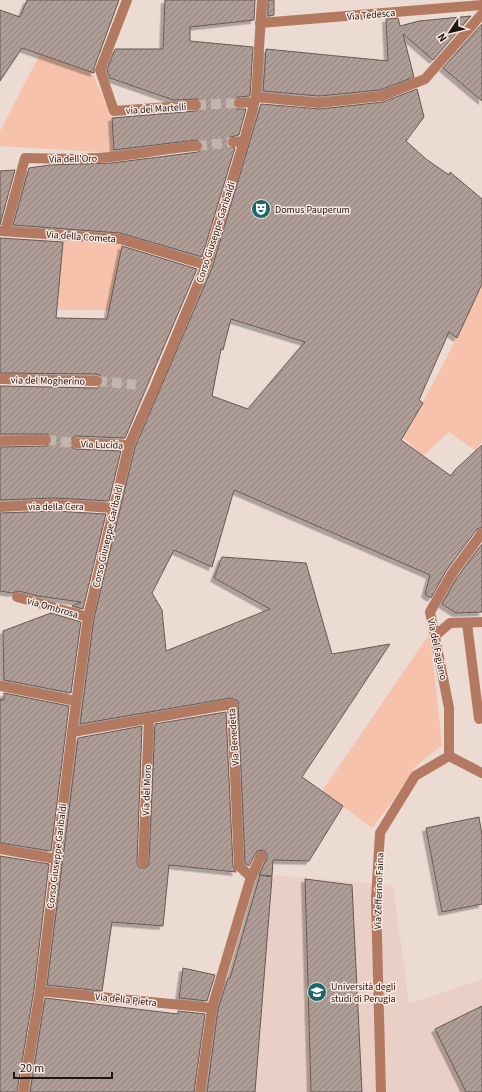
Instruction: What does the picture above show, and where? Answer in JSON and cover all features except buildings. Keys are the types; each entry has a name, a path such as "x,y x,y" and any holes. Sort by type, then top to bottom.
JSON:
{"street":[{"name":"via dei Martelli","path":"127,0 100,70 114,110 196,105"},
{"name":"Corso Giuseppe Garibaldi","path":"23,1092 40,991 72,732 88,618 129,445 206,265 244,141 255,99 262,0"},
{"name":"Via Tedesca","path":"260,23 482,5"},
{"path":"239,103 255,99 319,103 382,96 425,79 482,14"},
{"path":"233,142 244,141"},
{"name":"Via dell'Oro","path":"3,231 25,158 50,159 111,157 166,148 197,146"},
{"name":"Via della Cometa","path":"3,231 120,239 206,265"},
{"name":"via del Mogherino","path":"0,379 97,381"},
{"path":"0,441 46,440"},
{"name":"Via Lucida","path":"76,443 129,445"},
{"name":"via della Cera","path":"0,507 55,504 113,508"},
{"name":"Via del Fagiano","path":"449,756 449,708 430,612 451,575 482,533"},
{"name":"via Ombrosa","path":"17,597 88,618"},
{"path":"435,636 450,623 482,622"},
{"path":"467,623 479,719"},
{"path":"0,686 76,701"},
{"name":"Via Benedetta","path":"72,732 232,704 239,866 251,878"},
{"name":"Via del Moro","path":"143,862 149,719"},
{"path":"449,756 482,773"},
{"name":"Via Zefferino Faina","path":"381,1092 376,899 380,833 415,776 449,756"},
{"path":"0,849 56,860"},
{"path":"200,1092 212,1008 251,878 261,856"},
{"name":"Via della Pietra","path":"40,991 212,1008"}],"shaded area":[{"path":"40,54 92,72 112,118 114,153 0,146 0,131"},
{"path":"63,239 123,242 109,310 54,310 58,290"},
{"path":"482,284 482,441 476,451 449,432 423,456 402,437 444,362"},
{"path":"430,633 442,745 415,767 394,799 372,828 322,791"},
{"name":"Università degli studi di Perugia","path":"260,874 393,885 409,1004 482,979 482,1092 210,1092"}],"tunnel":[{"path":"196,105 239,103"},
{"path":"197,146 233,142"},
{"path":"97,381 136,385"},
{"path":"46,440 76,443"}],"place":[{"name":"Domus Pauperum","path":"261,209"},
{"name":"Università degli studi di Perugia","path":"317,992"}]}
